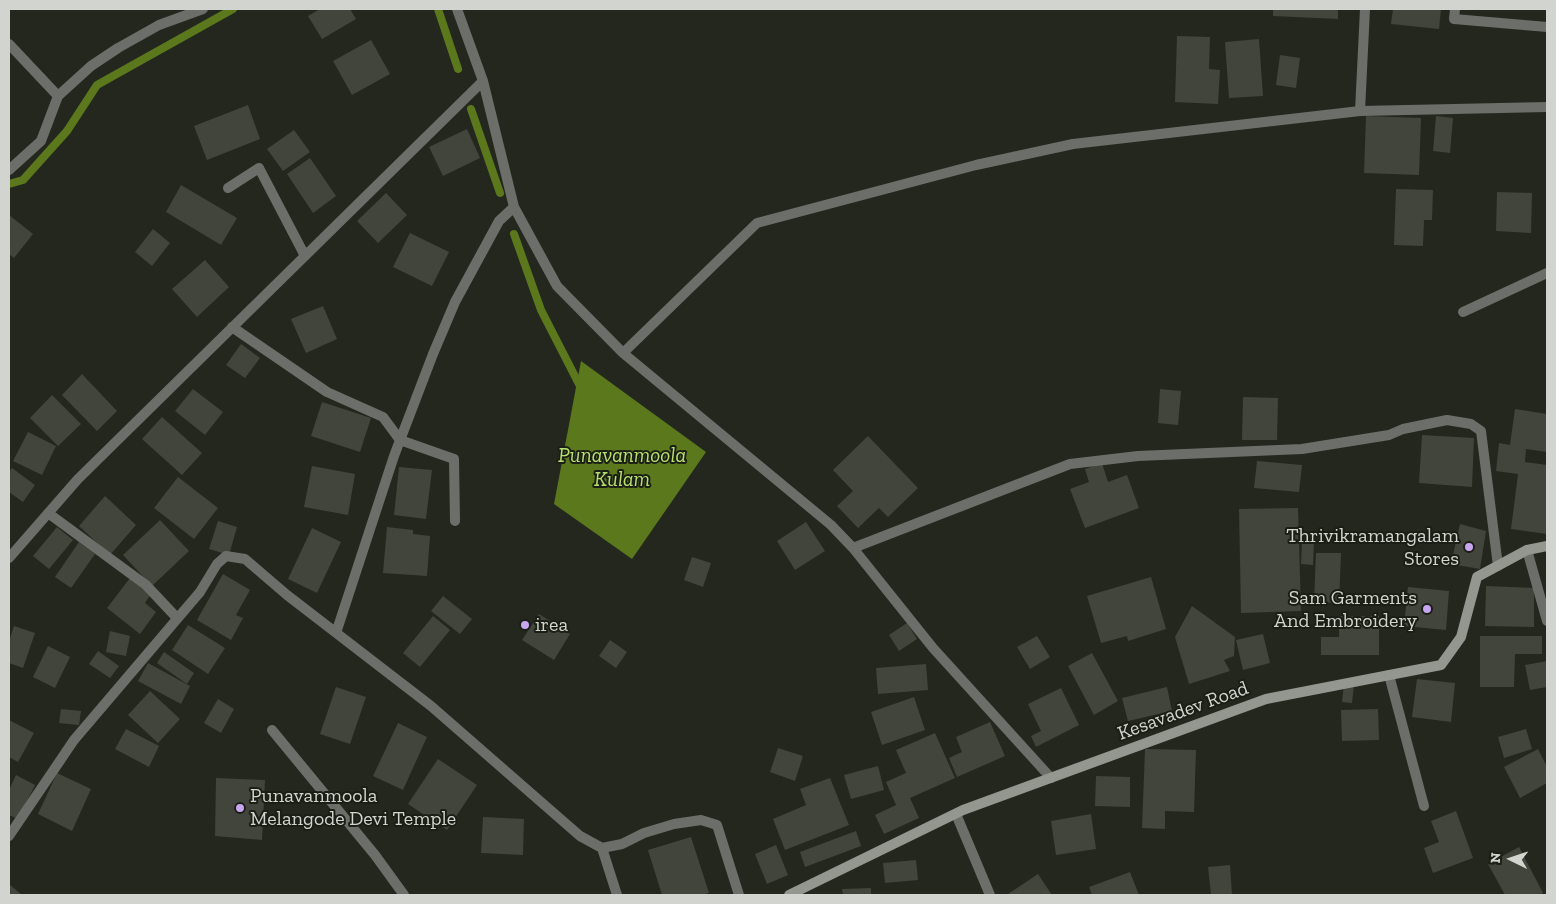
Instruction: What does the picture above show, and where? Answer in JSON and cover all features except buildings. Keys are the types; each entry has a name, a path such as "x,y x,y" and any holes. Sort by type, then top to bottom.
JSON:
{"street":[{"path":"9,170 41,141 58,96 91,66 159,25 204,9"},
{"path":"457,9 483,81 514,207 557,286 622,353 831,525 853,548 932,648 1051,778"},
{"path":"1360,111 1365,9"},
{"path":"1455,9 1454,19 1547,27"},
{"path":"9,44 58,96"},
{"path":"9,558 78,479 483,81"},
{"path":"622,353 757,223 976,165 1073,144 1360,111 1547,106"},
{"path":"228,188 259,168 304,256"},
{"path":"336,633 400,440 455,302 499,222 514,207"},
{"path":"1463,312 1547,273"},
{"path":"232,327 327,392 383,417 400,440 454,459 455,521"},
{"path":"853,548 1070,464 1138,456 1302,449 1389,435 1403,429 1447,420 1471,424 1481,431 1498,566"},
{"path":"48,513 146,585 178,618"},
{"name":"Kesavadev Road","path":"789,895 956,814 1266,698 1441,665 1461,637 1476,577 1527,550 1547,546"},
{"path":"1527,550 1547,621"},
{"path":"9,836 74,740 178,618 226,556 245,559 336,633 431,706 580,836 602,848 622,844 644,833 674,824 701,820 716,825 739,895"},
{"path":"1389,675 1424,806"},
{"path":"272,730 375,855 404,895"},
{"path":"956,814 990,895"},
{"path":"602,848 617,895"}],"water":[{"name":"Punavanmoola Kulam","path":"581,361 706,452 632,559 554,504"}],"waterway":[{"path":"9,184 23,180 67,131 97,85 233,9"},
{"path":"438,9 458,69"},
{"path":"471,109 500,193"},
{"path":"514,234 541,310 582,390"}],"place":[{"name":"Thrivikramangalam Stores","path":"1469,547"},
{"name":"Sam Garments And Embroidery","path":"1427,609"},
{"name":"irea","path":"525,625"},
{"name":"Punavanmoola Melangode Devi Temple","path":"240,808"}]}
